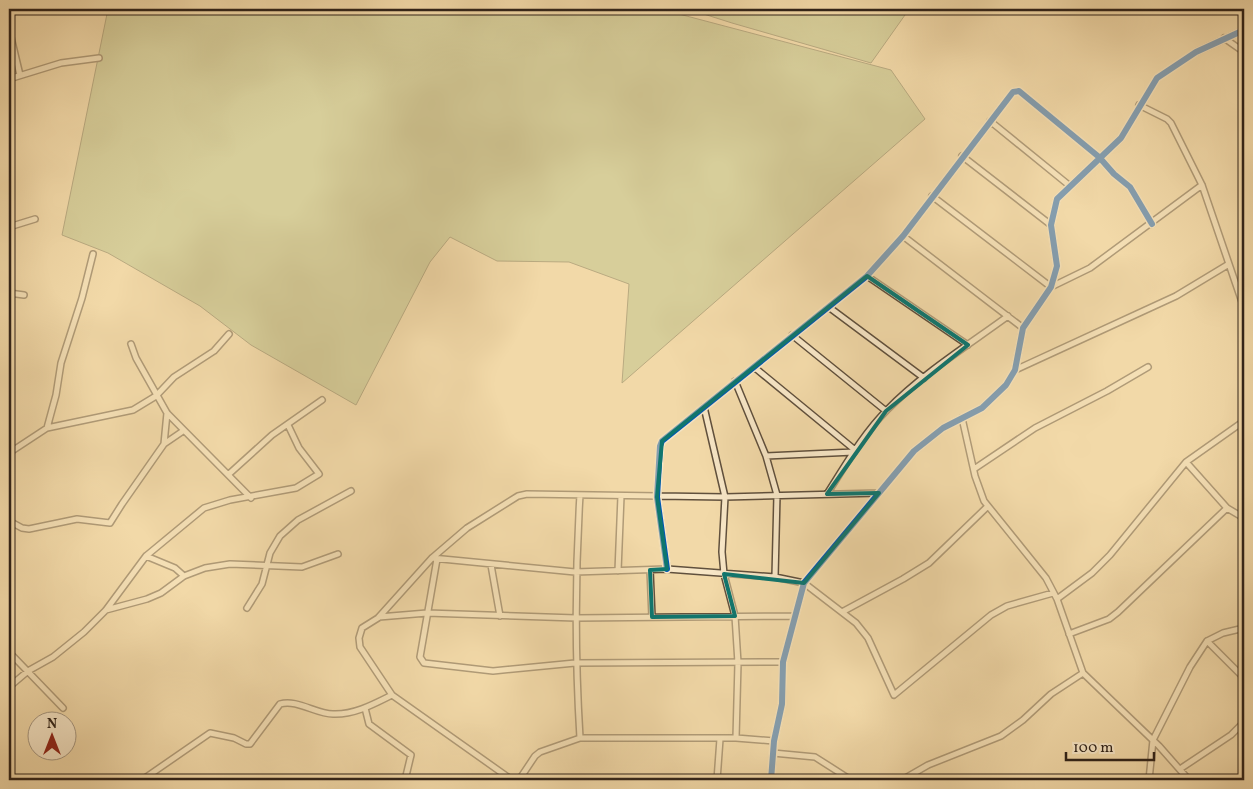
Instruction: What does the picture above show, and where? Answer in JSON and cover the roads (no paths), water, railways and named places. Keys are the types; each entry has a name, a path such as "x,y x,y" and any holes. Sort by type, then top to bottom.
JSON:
{"street":[{"path":"9,30 20,75"},
{"path":"771,780 774,741 782,704 783,662 804,583 914,451 933,434 982,408 1006,385 1015,370 1024,328 1051,287 1057,266 1051,225 1057,200 1122,138 1157,78 1183,60 1224,38 1244,30"},
{"path":"1224,38 1244,52"},
{"path":"9,79 61,63 100,58"},
{"path":"667,569 657,497 660,444 792,335 830,308 867,276 903,236 1012,92 1020,91 1100,157 1114,174 1130,187 1152,224"},
{"path":"1139,106 1167,119 1171,123 1202,185 1244,308"},
{"path":"990,121 1070,186"},
{"path":"962,156 1051,225"},
{"path":"1051,287 1090,268 1152,224 1202,185"},
{"path":"932,196 1051,287"},
{"path":"9,227 35,219"},
{"path":"903,236 1024,328"},
{"path":"47,428 56,395 60,368 82,298 93,254"},
{"path":"1015,370 1176,296 1229,264"},
{"path":"867,276 968,345"},
{"path":"9,293 24,295"},
{"path":"830,308 924,378"},
{"path":"827,494 855,451 886,410 924,378 1008,316"},
{"path":"9,453 47,428 80,420 124,413 156,396 170,380 214,351 229,334"},
{"path":"792,335 886,410"},
{"path":"131,344 156,396 167,413 183,431 229,474 250,498"},
{"path":"754,367 855,451"},
{"path":"974,469 1035,428 1107,392 1148,367"},
{"path":"736,382 766,456 777,495 775,578"},
{"path":"229,474 265,442 322,400"},
{"path":"704,408 725,497 722,552 724,574 735,616 738,663 736,738"},
{"path":"164,444 167,413"},
{"path":"962,418 974,469 987,508 1040,568 1057,599 1083,672 1153,740 1189,780"},
{"path":"1057,599 1092,573 1110,555 1186,462 1244,421"},
{"path":"9,686 28,671 69,646 106,610 146,556 204,508 230,500 250,498 296,488 319,474 299,448 288,425"},
{"path":"9,521 22,528 29,529 77,519 110,524 164,444 183,431"},
{"path":"766,456 855,451"},
{"path":"1186,462 1227,508 1244,518"},
{"path":"247,608 262,584 272,547 286,530 321,507 352,491"},
{"path":"512,780 485,758 392,695 360,647 360,632 378,618 434,558 467,528 518,496 527,494 725,497 879,493"},
{"path":"580,495 576,572 575,663 580,738"},
{"path":"618,571 621,496"},
{"path":"842,612 903,579 929,562 987,508"},
{"path":"1069,634 1109,619 1118,612 1227,508"},
{"path":"106,610 147,599 161,593 184,576 222,565 302,567 338,554"},
{"path":"146,556 175,568 184,576"},
{"path":"434,558 576,572 667,569 775,578 804,583 856,623 868,638 894,695 991,615 1007,606 1054,593"},
{"path":"434,558 420,657 424,663 493,671 575,663 783,662"},
{"path":"491,565 500,616"},
{"path":"650,570 652,617"},
{"path":"378,618 426,613 576,618 794,616"},
{"path":"1149,780 1153,740 1190,667 1207,641 1223,633 1244,628"},
{"path":"1207,641 1244,678"},
{"path":"9,652 63,708"},
{"path":"902,780 928,765 1001,736 1023,720 1051,694 1083,672"},
{"path":"142,780 210,733 217,733 250,744 280,704 288,703 334,714 365,708 392,695"},
{"path":"365,708 369,724 411,755 405,780"},
{"path":"1180,769 1231,735 1244,722"},
{"path":"519,780 534,756 540,752 580,738 736,738 774,741"},
{"path":"717,780 720,739"},
{"path":"773,753 815,757 851,780"}]}
